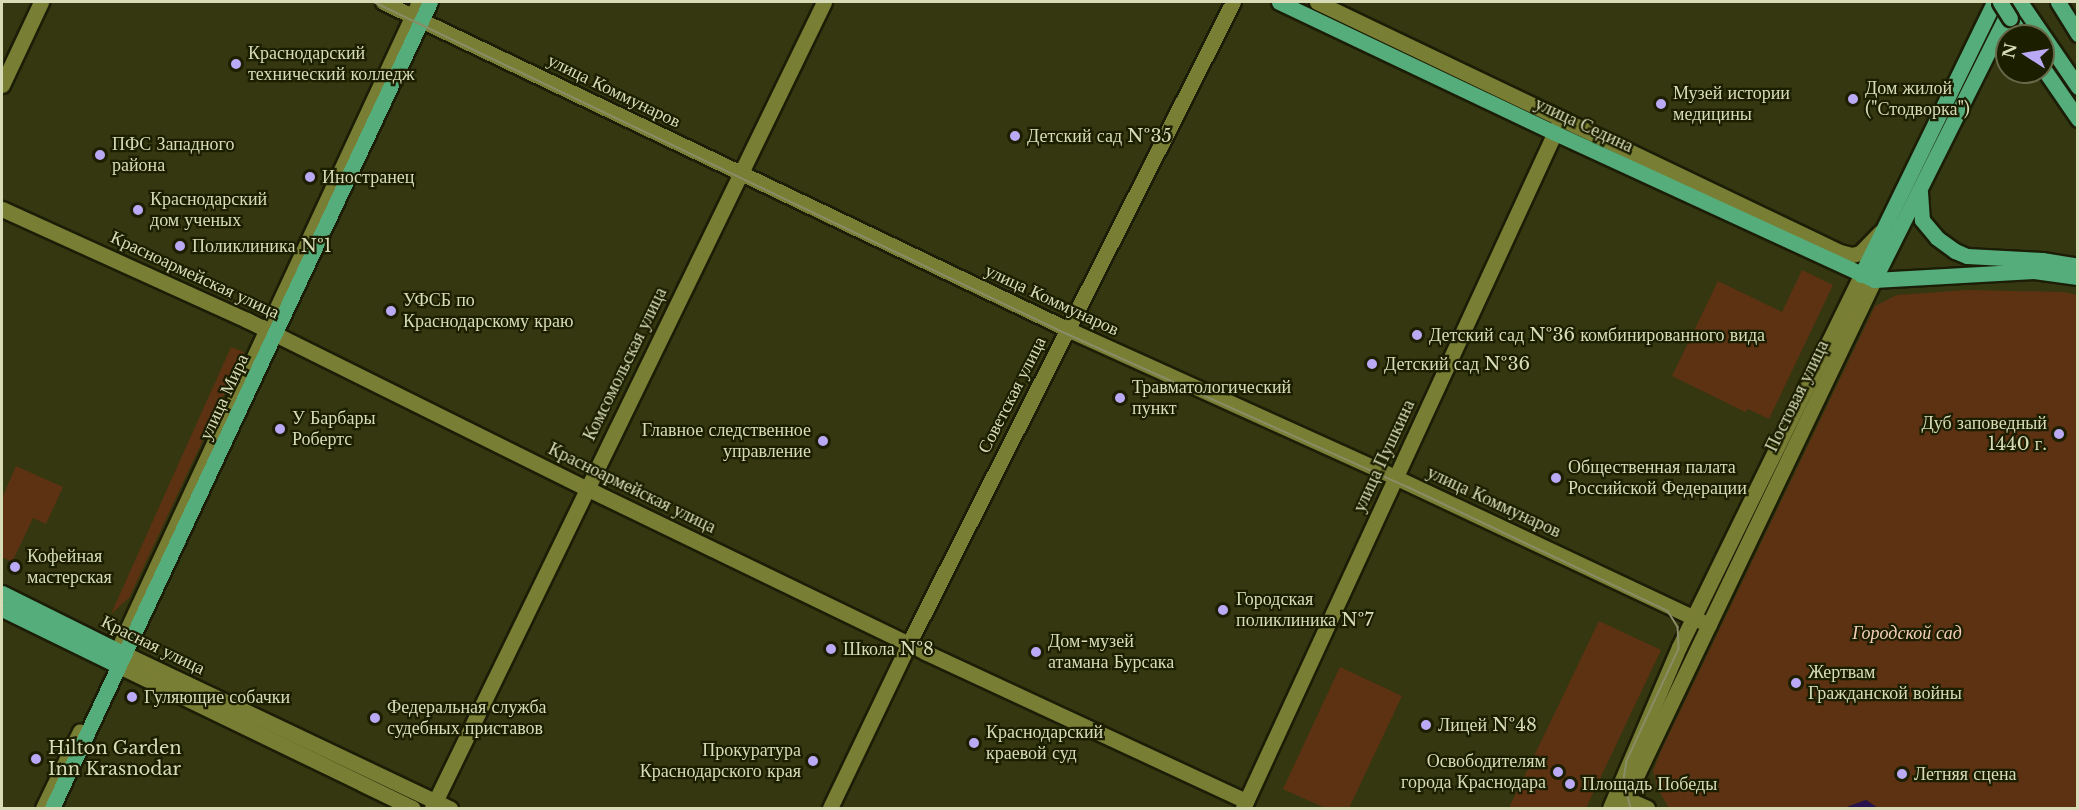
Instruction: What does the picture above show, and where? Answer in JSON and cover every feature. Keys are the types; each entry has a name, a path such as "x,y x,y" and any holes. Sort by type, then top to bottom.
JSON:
{"main road":[{"name":"улица Мира","path":"52,808 119,658 417,18 430,2"},
{"name":"улица Седина","path":"1279,2 1558,126 1868,278"},
{"name":"Постовая улица","path":"1868,278 1888,222 1994,2"},
{"name":"Постовая улица","path":"1868,278 1920,188 2012,2"},
{"path":"2012,2 2018,24"},
{"path":"2012,2 2078,87"},
{"path":"2058,2 2078,34"},
{"path":"2054,84 2078,119"},
{"path":"1920,188 1922,220 1937,238 1955,251 1967,256 2042,260 2078,266"},
{"path":"1868,278 2034,272 2078,277"},
{"name":"Красная улица","path":"2,593 119,658"},
{"name":"Красная улица","path":"2,609 119,658"}],"street":[{"path":"2,85 41,2"},
{"name":"улица Коммунаров","path":"383,2 1067,329 1396,477 1709,625"},
{"name":"улица Мира","path":"417,18 419,2"},
{"name":"Комсомольская улица","path":"434,805 824,2"},
{"name":"Советская улица","path":"830,808 909,643 1233,2"},
{"name":"улица Седина","path":"1317,2 1349,8 1558,126 1847,254 1856,254 1864,250 1888,222"},
{"path":"1339,30 1349,8"},
{"name":"улица Пушкина","path":"1245,805 1558,126"},
{"name":"Красноармейская улица","path":"2,209 271,331 586,488 1245,805"},
{"name":"Постовая улица","path":"1610,808 1694,618 1868,278"},
{"name":"Постовая улица","path":"1624,804 1868,278"},
{"name":"улица Мира","path":"43,808 119,658"},
{"name":"Красная улица","path":"119,658 434,805 450,808"},
{"name":"Красная улица","path":"119,658 414,808"},
{"path":"1624,804 1647,808"}],"green space":[{"path":"1802,270 1833,285 1769,419 1748,409 1745,412 1672,376 1718,281 1782,312"},
{"name":"Городской сад","path":"1968,290 2064,292 2077,295 2077,808 1878,808 1866,800 1844,808 1668,807 1657,787 1653,771 1660,753 1875,306 1897,295"},
{"path":"231,347 244,352 129,598 111,614"},
{"path":"16,466 63,487 46,524 33,518 12,562 2,557 2,498"},
{"path":"1599,621 1661,650 1586,808 1509,808"},
{"path":"1340,667 1402,696 1349,808 1325,808 1283,789"}],"shaded area":[{"path":"1866,800 1878,808 1844,808"}],"tram line":[{"path":"374,2 1065,333 1408,487 1668,611 1678,627 1679,649 1627,761 1624,780 1631,808"}],"place":[{"name":"Краснодарский технический колледж","path":"236,64"},
{"name":"Дом жилой (\"Стодворка\")","path":"1853,99"},
{"name":"Музей истории медицины","path":"1661,104"},
{"name":"Детский сад №35","path":"1015,136"},
{"name":"ПФС Западного района","path":"100,155"},
{"name":"Иностранец","path":"310,177"},
{"name":"Краснодарский дом ученых","path":"138,210"},
{"name":"Поликлиника №1","path":"180,246"},
{"name":"УФСБ по Краснодарскому краю","path":"391,311"},
{"name":"Детский сад №36 комбинированного вида","path":"1417,335"},
{"name":"Детский сад №36","path":"1372,364"},
{"name":"Травматологический пункт","path":"1120,398"},
{"name":"У Барбары Робертс","path":"280,429"},
{"name":"Дуб заповедный 1440 г.","path":"2059,434"},
{"name":"Главное следственное управление","path":"823,441"},
{"name":"Общественная палата Российской Федерации","path":"1556,478"},
{"name":"Кофейная мастерская","path":"15,567"},
{"name":"Городская поликлиника №7","path":"1223,610"},
{"name":"Школа №8","path":"831,649"},
{"name":"Дом-музей атамана Бурсака","path":"1036,652"},
{"name":"Жертвам Гражданской войны","path":"1796,683"},
{"name":"Гуляющие собачки","path":"132,697"},
{"name":"Федеральная служба судебных приставов","path":"375,718"},
{"name":"Лицей №48","path":"1426,725"},
{"name":"Краснодарский краевой суд","path":"974,743"},
{"name":"Hilton Garden Inn Krasnodar","path":"36,759"},
{"name":"Прокуратура Краснодарского края","path":"813,761"},
{"name":"Освободителям города Краснодара","path":"1558,772"},
{"name":"Летняя сцена","path":"1902,774"},
{"name":"Площадь Победы","path":"1570,784"}]}
